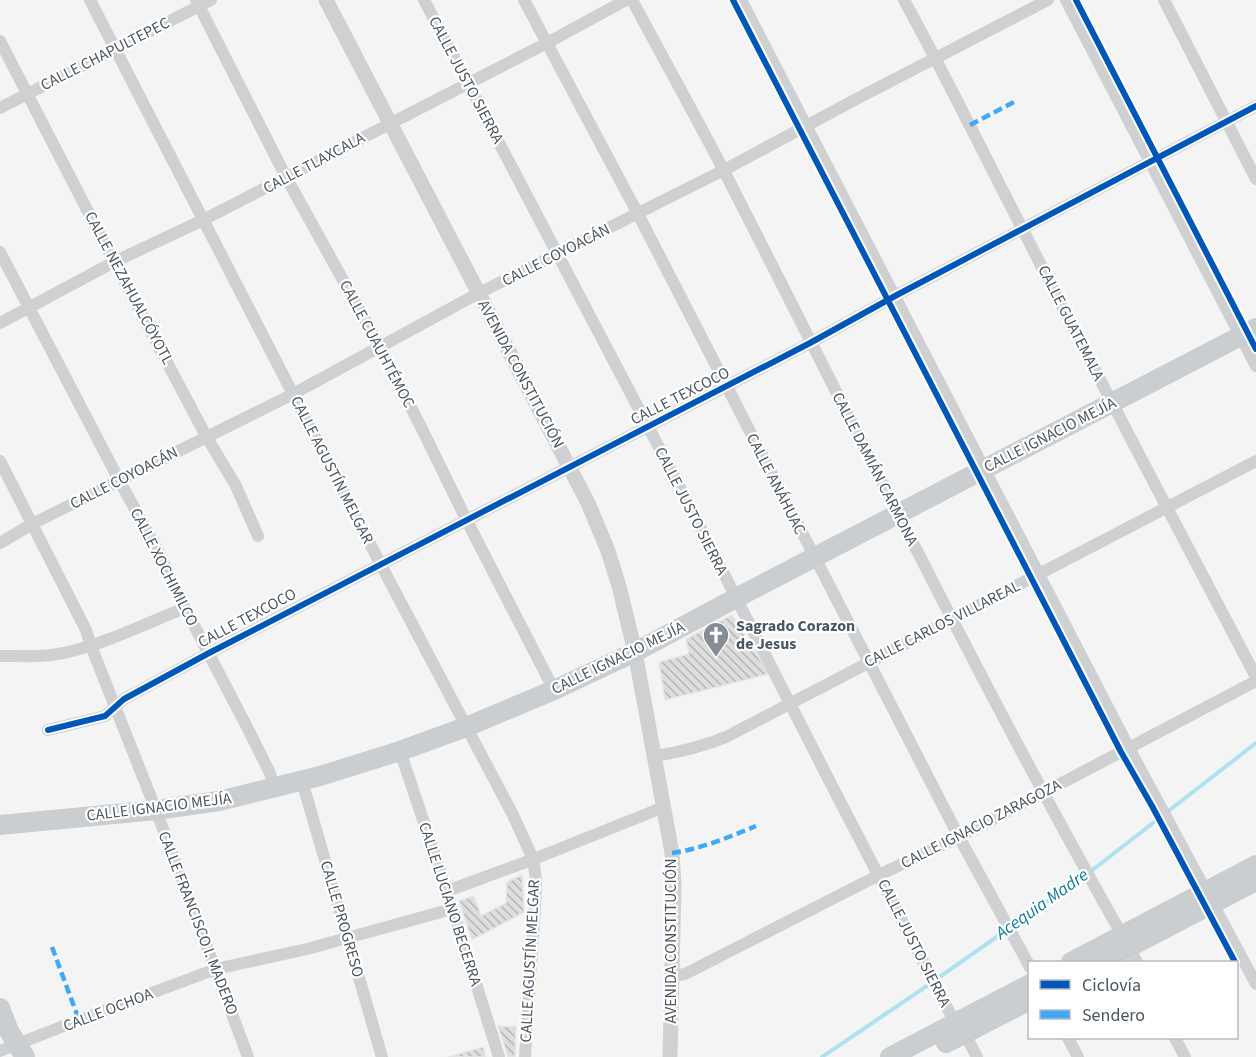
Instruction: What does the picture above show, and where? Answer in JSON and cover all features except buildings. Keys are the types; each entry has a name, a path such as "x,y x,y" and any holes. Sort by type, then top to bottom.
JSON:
{"main road":[{"name":"CALLE IGNACIO MEJÍA","path":"0,825 156,810 219,801 302,781 400,751 466,727 554,690 635,652 1248,332"},
{"path":"1105,961 1130,949 1256,865"},
{"path":"1210,897 1256,881"},
{"path":"1079,961 1130,949"},
{"path":"919,1057 1028,985"},
{"path":"890,1057 1028,1000"},
{"path":"0,1008 14,1051"}],"street":[{"name":"CALLE AGUSTÍN MELGAR","path":"90,0 381,565 513,815 532,859 536,879 525,1057"},
{"name":"AVENIDA CONSTITUCIÓN","path":"326,0 570,467 608,551 635,652 672,853 674,885 670,1057"},
{"name":"CALLE JUSTO SIERRA","path":"424,0 649,427 929,973 977,1057"},
{"name":"CALLE ANÁHUAC","path":"524,0 638,214 959,837 1028,965"},
{"name":"CALLE TLAXCALA","path":"0,323 114,262 203,220 547,43 626,0"},
{"name":"CALLE DAMIÁN CARMONA","path":"632,0 724,170 952,620 1130,949"},
{"path":"741,0 1129,748 1256,984"},
{"name":"CALLE GUATEMALA","path":"904,0 936,57 1022,230 1256,679"},
{"name":"CALLE COYOACÁN","path":"0,543 32,524 293,394 479,293 724,170 1048,0"},
{"path":"1066,0 1150,162 1248,332 1256,366"},
{"path":"1164,0 1256,179"},
{"name":"CALLE CHAPULTEPEC","path":"0,108 202,2"},
{"name":"CALLE CUAUHTÉMOC","path":"202,2 286,177 380,347 554,690"},
{"name":"CALLE NEZAHUALCÓYOTL","path":"0,40 206,436 236,486 258,536"},
{"name":"CALLE TEXCOCO","path":"48,730 105,716 124,699 209,653 810,343 1256,106"},
{"name":"CALLE XOCHIMILCO","path":"0,252 158,551 264,760 274,788"},
{"name":"CALLE FRANCISCO I. MADERO","path":"0,461 87,630 91,646 156,810 248,1057"},
{"name":"CALLE CARLOS VILLAREAL","path":"655,756 705,746 726,737 1256,461"},
{"path":"0,656 36,657 91,646 185,608"},
{"name":"CALLE IGNACIO ZARAGOZA","path":"672,976 685,974 959,837 1256,679"},
{"name":"CALLE LUCIANO BECERRA","path":"400,751 499,1057"},
{"name":"CALLE PROGRESO","path":"302,781 382,1057"},
{"path":"447,891 664,807"},
{"name":"CALLE OCHOA","path":"14,1051 216,969 307,949 452,909"},
{"path":"1069,1039 1078,1057"},
{"path":"1176,1039 1185,1057"}],"waterway":[{"name":"Acequia Madre","path":"822,1057 1095,868 1256,743"}],"marked path":[{"path":"970,125 1014,102"},
{"path":"672,853 704,846 756,826"},
{"path":"52,947 79,1020"}],"cycle path":[{"path":"733,0 1121,752 1234,961"},
{"path":"1076,0 1256,349"},
{"path":"48,730 105,716 124,699 209,653 810,343 1256,106"}],"place":[{"name":"Sagrado Corazon de Jesus","path":"716,658"}]}
